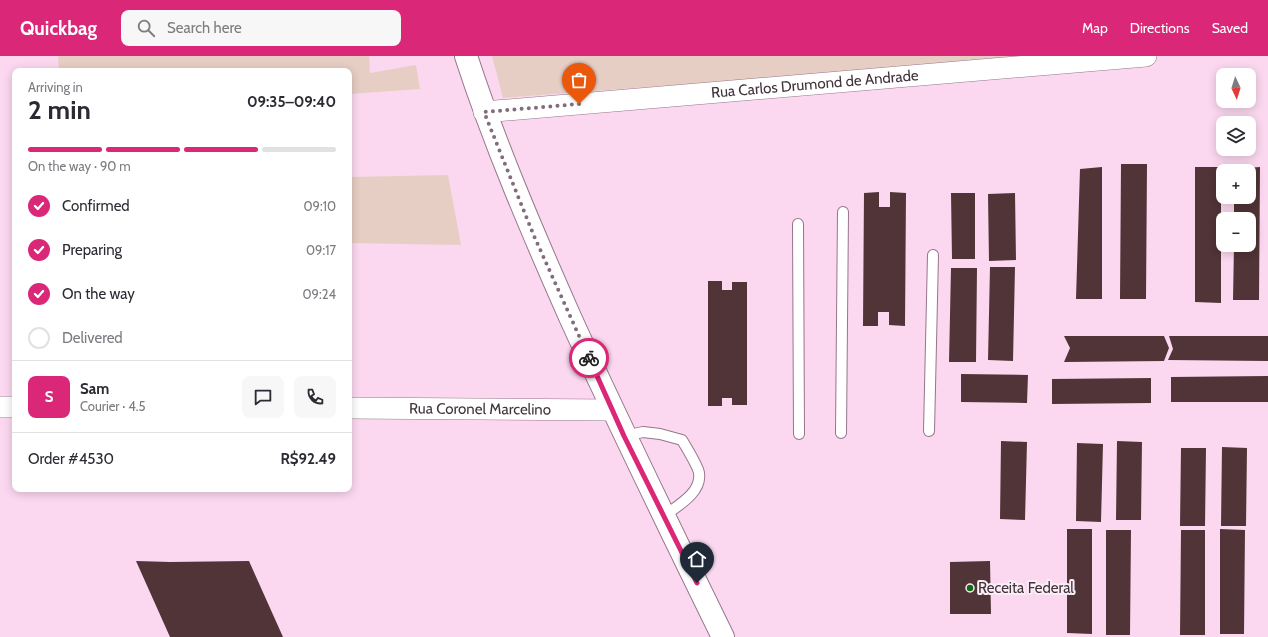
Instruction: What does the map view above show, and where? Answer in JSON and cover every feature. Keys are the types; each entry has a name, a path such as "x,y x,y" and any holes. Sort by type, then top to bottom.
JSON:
{"street":[{"path":"466,56 484,112 534,236 624,436 723,637"},
{"name":"Rua Carlos Drumond de Andrade","path":"484,112 1146,56"},
{"path":"0,407 12,407"},
{"name":"Rua Coronel Marcelino","path":"352,408 612,410"}],"lane":[{"path":"841,433 843,212"},
{"path":"798,224 799,434"},
{"path":"929,431 933,255"},
{"path":"624,436 643,432 660,434 682,440 699,472 698,484 692,494 664,516"}],"shaded area":[{"path":"58,56 369,56 370,73 416,65 420,89 352,94 352,68 59,68"},
{"path":"492,56 1044,56 1044,57 503,98"},
{"path":"448,175 461,245 352,243 352,177"}],"building":[{"path":"1121,164 1147,164 1146,299 1120,299"},
{"path":"1102,167 1102,299 1076,299 1080,169"},
{"path":"1195,167 1216,167 1216,204 1221,204 1221,212 1216,212 1216,252 1221,252 1221,303 1195,302"},
{"path":"1256,167 1260,167 1259,300 1233,300 1234,252 1256,252 1256,212 1234,212 1234,204 1256,204"},
{"path":"879,192 879,207 890,207 890,192 906,193 905,326 889,325 889,312 878,312 878,326 863,326 864,193"},
{"path":"951,193 975,193 975,259 952,259"},
{"path":"1015,193 1016,260 989,261 988,194"},
{"path":"990,267 1015,267 1013,361 988,360"},
{"path":"951,268 977,268 976,362 949,362"},
{"path":"708,281 722,281 722,290 732,290 732,282 747,282 747,405 732,405 732,398 722,398 722,406 708,406"},
{"path":"1064,336 1164,336 1169,348 1164,361 1064,362 1070,348"},
{"path":"1169,336 1268,336 1268,361 1168,360 1173,349"},
{"path":"961,374 1028,375 1027,403 961,402"},
{"path":"1268,376 1268,402 1171,402 1171,377"},
{"path":"1151,378 1151,403 1052,404 1052,379"},
{"path":"1001,441 1027,442 1025,520 1000,519"},
{"path":"1117,441 1142,442 1141,520 1116,520"},
{"path":"1077,443 1103,444 1101,522 1076,521"},
{"path":"1222,447 1247,448 1246,526 1221,526"},
{"path":"1181,448 1206,448 1205,526 1180,526"},
{"path":"1067,529 1092,529 1092,634 1067,633"},
{"path":"1220,529 1245,530 1244,634 1220,634"},
{"path":"1106,530 1131,530 1130,635 1106,635"},
{"path":"1181,530 1205,530 1205,635 1180,635"},
{"path":"136,561 249,561 283,637 170,637"},
{"name":"Receita Federal","path":"990,561 991,614 950,614 950,562"}],"way so far":[{"path":"579,104 484,112 534,236 589,358"}],"place":[{"name":"Receita Federal","path":"970,588"}],"route":[{"path":"589,358 624,436 697,583"}]}
